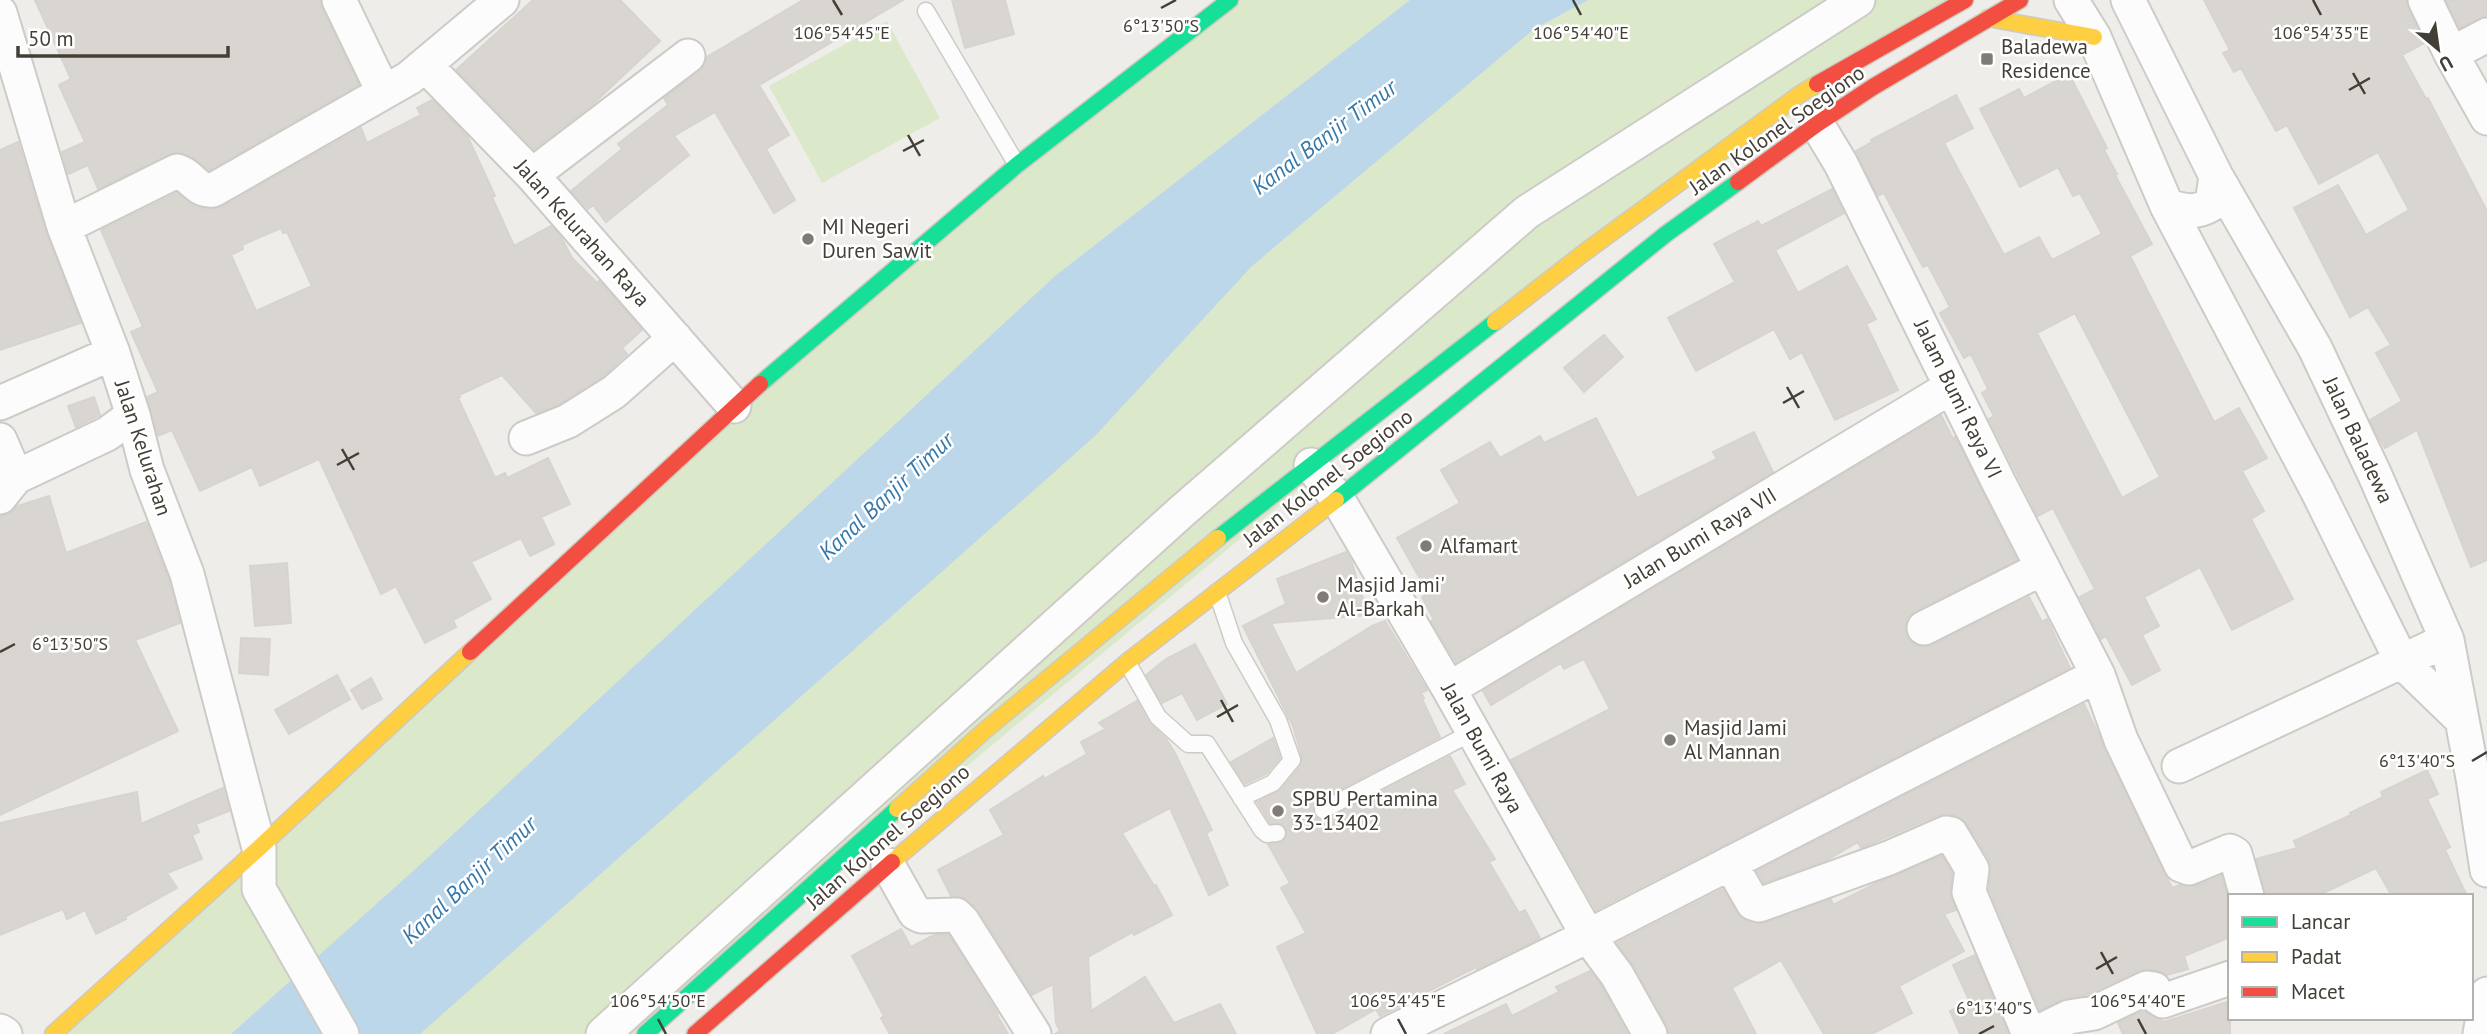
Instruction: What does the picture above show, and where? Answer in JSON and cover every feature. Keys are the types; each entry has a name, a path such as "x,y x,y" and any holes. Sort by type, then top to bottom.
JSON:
{"main road":[{"path":"53,1034 259,848 734,406 1017,165 1230,0"},
{"name":"Jalan Kolonel Soegiono","path":"645,1034 985,730 1161,583 1311,465 1581,255 1800,94 1965,0"},
{"name":"Jalan Kolonel Soegiono","path":"695,1034 888,865 1127,662 1391,457 1666,234 1817,124 2020,0"},
{"path":"1988,18 2094,37"}],"street":[{"path":"339,0 383,91"},
{"path":"64,227 177,171 184,173 200,189 213,190 409,78 502,0"},
{"path":"603,1034 1181,512 1527,212 1858,0"},
{"path":"2071,0 2094,37 2167,206 2318,492 2402,662 2461,719"},
{"name":"Jalan Baladewa","path":"2128,0 2216,177 2320,359 2374,473 2447,640 2487,870"},
{"path":"2425,0 2451,54 2487,118"},
{"name":"Jalan Kelurahan","path":"0,13 64,227 113,354 147,470 187,574 259,848 259,889 342,1034"},
{"path":"2451,54 2487,35"},
{"path":"532,175 688,56"},
{"name":"Jalan Kelurahan Raya","path":"426,66 532,175 734,406"},
{"name":"Jalam Bumi Raya VI","path":"1817,124 1841,164 2098,675 2121,740 2181,865 2189,868 2230,851 2235,854 2245,894"},
{"path":"2167,206 2191,212 2203,210 2212,204 2216,177"},
{"path":"526,438 568,421 614,392 675,338"},
{"path":"0,403 113,354"},
{"name":"Jalan Bumi Raya VII","path":"1449,689 1951,387"},
{"path":"0,440 8,487 107,434 133,415"},
{"name":"Jalan Bumi Raya","path":"1311,465 1337,498 1449,689 1588,936 1617,975 1650,1034"},
{"path":"1924,628 2043,568"},
{"path":"2179,766 2447,640"},
{"path":"1388,1034 1588,936 2098,675"},
{"path":"1730,863 1753,903 1759,905 1889,858 1945,833 1951,834 1972,869 1969,892 2032,1034 2069,1017 2094,1013 2147,988 2154,989 2159,1000 2163,1001 2228,979"},
{"path":"888,865 915,912 920,916 956,915 963,922 1034,1034"},
{"path":"2480,1034 2487,994"},
{"path":"0,1031 5,1034"}],"lane":[{"path":"926,11 1017,165"},
{"path":"2190,248 2190,236 2197,225 2208,218 2220,216 2246,229"},
{"path":"1217,590 1234,643 1278,720 1292,760 1273,783 1241,798"},
{"path":"1127,662 1158,717 1188,744 1207,744 1262,830 1267,834 1277,833"},
{"path":"1322,810 1473,732"}],"green space":[{"path":"1230,0 1965,0 1581,255 645,1034 53,1034 734,406"},
{"path":"887,21 940,118 822,183 769,86"}],"water":[{"name":"Kanal Banjir Timur","path":"1410,0 1588,0 1534,29 1252,266 1095,436 420,1034 231,1034 422,863 1055,276"}],"building":[{"path":"35,0 320,0 359,85 209,170 192,157 176,152 98,189 88,165 68,174 62,152 85,142 59,85 71,79"},
{"path":"533,0 620,0 660,41 593,104 534,149 456,70"},
{"path":"803,0 903,0 759,85 789,135 766,149 795,200 774,213 715,112 674,136 689,155 606,222 593,205 588,209 571,191 622,149 618,144 668,105 664,98 700,71 707,57"},
{"path":"952,0 1005,0 1014,34 965,48"},
{"path":"2204,0 2406,0 2424,43 2402,55 2426,99 2428,98 2487,211 2487,560 2471,567 2417,430 2385,448 2376,433 2370,420 2402,401 2376,353 2391,345 2368,307 2350,317 2294,208 2338,185 2366,235 2409,210 2378,152 2319,184 2287,125 2276,131 2241,68 2234,72 2223,53 2230,50"},
{"path":"2446,0 2487,0 2487,16 2460,28"},
{"path":"2069,74 2107,148 2104,150 2117,174 2115,175 2152,244 2130,256 2214,422 2239,408 2267,458 2242,471 2264,511 2251,519 2293,599 2232,630 2200,567 2144,597 2159,626 2142,635 2160,670 2132,685 2106,636 2101,639 2080,597 2095,589 2053,508 2038,516 1989,419 1994,416 1982,393 1988,389 1971,354 1964,358 1940,313 1950,307 1928,265 1923,267 1884,193 1878,196 1856,151 1872,142 1871,140 1956,95 1973,128 1944,143 2004,255 2039,237 2052,260 2102,234 2080,193 2073,196 2058,167 2020,187 1980,109 2019,89 2024,98","holes":["2075,313 2160,477 2122,498 2037,333"]},
{"path":"432,100 467,135 514,246 551,226 561,237 572,258 597,283 599,281 642,330 622,348 627,354 602,377 559,404 536,413 502,375 459,395 458,398 495,478 505,473 507,478 548,458 570,504 541,517 554,544 551,546 530,556 521,538 471,562 491,599 453,620 456,627 425,643 396,586 381,594 319,459 260,486 252,467 200,491 172,430 158,436 147,397 158,392 131,332 143,327 101,230 177,193 197,207 222,207 361,128 367,143 421,115 417,108","holes":["281,228 283,233 287,232 312,286 256,311 231,255 243,249 242,245"]},
{"path":"18,142 46,233 81,323 0,350 0,150"},
{"path":"1832,189 1844,213 1775,250 1798,293 1847,266 1876,319 1866,324 1898,390 1835,420 1802,352 1790,359 1774,329 1696,371 1668,318 1735,282 1714,244 1758,221 1761,226"},
{"path":"1604,335 1623,357 1584,392 1564,368"},
{"path":"94,397 100,415 76,427 68,406"},
{"path":"1941,415 1953,439 1955,437 2017,560 1915,611 1908,617 1905,626 1907,637 1922,647 1932,645 2029,597 2042,622 2047,619 2070,668 1596,910 1511,760 1610,709 1584,659 1564,669 1561,663 1491,705 1483,691"},
{"path":"1596,418 1637,498 1717,459 1713,452 1754,432 1773,472 1456,662 1431,621 1434,620 1422,597 1428,593 1397,538 1460,503 1441,470 1490,442 1500,458 1540,436 1544,443"},
{"path":"49,496 66,553 146,522 169,580 180,623 135,640 178,731 0,815 0,516 8,515 18,506"},
{"path":"1346,552 1368,615 1271,623 1296,673 1372,626 1385,621 1427,690 1421,693 1424,698 1422,699 1440,737 1318,801 1314,805 1313,814 1318,819 1328,819 1450,756 1465,784 1452,790 1495,859 1489,862 1519,913 1525,910 1540,938 1380,1016 1376,1009 1332,1034 1317,1034 1277,947 1306,933 1281,888 1290,883 1268,844 1283,842 1287,831 1282,824 1270,823 1257,802 1281,790 1300,767 1302,757 1293,726 1243,626 1286,604 1277,579"},
{"path":"287,563 291,623 255,626 250,566"},
{"path":"241,638 270,639 268,675 239,673"},
{"path":"1195,644 1227,704 1197,720 1182,693 1162,703 1146,675 1166,659"},
{"path":"337,675 350,699 289,734 275,710"},
{"path":"371,678 382,699 362,709 351,690"},
{"path":"1137,701 1149,723 1166,739 1175,753 1212,830 1206,833 1228,885 1209,895 1170,808 1122,833 1172,915 1134,935 1133,932 1088,957 1091,1011 1145,977 1174,1023 1220,1004 1236,1034 1055,1034 1060,1031 1056,1023 1053,984 1032,995 979,911 964,897 951,896 938,870 1004,835 990,810 1043,776 1044,779 1087,754 1081,742 1106,729 1099,723"},
{"path":"2084,704 2172,888 2180,885 2196,886 2221,876 2228,898 2228,938 2184,956 2188,969 2167,975 2157,970 2140,970 2088,994 2061,1000 2040,1010 1989,889 1989,859 1967,824 1955,815 1938,815 1861,848 1858,842 1827,860 1764,883 1757,871"},
{"path":"1273,738 1280,758 1266,774 1245,784 1231,762"},
{"path":"2427,770 2438,794 2427,799 2450,847 2445,850 2466,894 2391,894 2376,868 2321,894 2265,894 2256,859 2297,848 2294,841 2383,797 2381,792"},
{"path":"223,788 229,811 196,824 199,832 192,835 202,859 167,873 177,888 96,934 85,910 67,919 63,909 0,935 0,823 137,792 141,824"},
{"path":"1942,856 1952,873 1950,890 1956,910 1944,914 1964,951 1899,986 1912,1013 1872,1034 1824,1034 1781,960 1732,988 1756,1034 1669,1034 1667,1025 1634,966 1617,943 1723,889 1737,913 1747,921 1765,923 1831,899 1833,905 1879,882"},
{"path":"901,929 911,947 934,935 948,934 1008,1034 890,1034 881,1018 884,1016 852,956"},
{"path":"1975,955 2008,1034 1960,1034 1950,1011 1970,1002 1953,965"},
{"path":"1590,971 1601,985 1628,1034 1444,1034 1506,1004 1512,1016 1559,992 1556,987"},
{"path":"2228,1002 2230,1034 2123,1034 2118,1023 2144,1011 2164,1022"}],"traffic: fast":[{"path":"760,384 1017,165 1230,0"},
{"path":"1336,500 1666,234 1738,182"},
{"path":"1218,538 1495,322"},
{"path":"645,1034 897,809"}],"traffic: slow":[{"path":"1988,18 2094,37"},
{"path":"1495,322 1581,255 1817,84"},
{"path":"892,862 1127,662 1336,500"},
{"path":"897,809 984,731 1218,538"},
{"path":"53,1034 470,652"}],"traffic: jam":[{"path":"1817,84 1965,0"},
{"path":"1738,182 1873,87 2020,0"},
{"path":"470,652 760,384"},
{"path":"695,1034 892,862"}],"place":[{"name":"Baladewa Residence","path":"1987,59"},
{"name":"MI Negeri Duren Sawit","path":"808,239"},
{"name":"Alfamart","path":"1426,546"},
{"name":"Masjid Jami' Al-Barkah","path":"1323,597"},
{"name":"Masjid Jami Al Mannan","path":"1670,740"},
{"name":"SPBU Pertamina 33-13402","path":"1278,811"}]}
